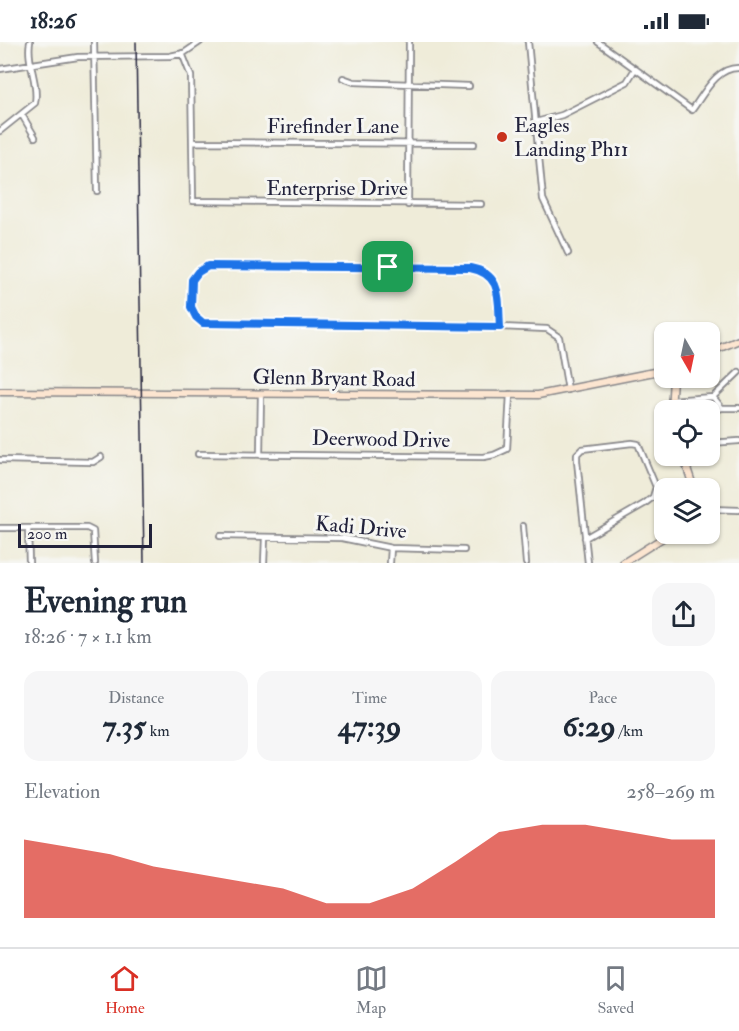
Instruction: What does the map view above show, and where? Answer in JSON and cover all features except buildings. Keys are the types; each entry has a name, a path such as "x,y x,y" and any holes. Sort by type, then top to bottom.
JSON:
{"street":[{"path":"0,131 35,103 30,42"},
{"path":"94,42 97,191"},
{"path":"0,69 94,56 170,56 182,53 201,42"},
{"path":"408,205 409,42"},
{"path":"528,42 543,199 568,253"},
{"path":"598,42 692,110 721,73 739,68"},
{"path":"182,53 191,76 192,141"},
{"path":"536,122 562,115 627,82 635,69"},
{"path":"343,78 354,82 469,86"},
{"path":"22,115 35,137"},
{"name":"Firefinder Lane","path":"192,141 474,144"},
{"name":"Enterprise Drive","path":"192,141 193,201 481,204"},
{"path":"500,327 498,289 491,276 482,270 470,268 208,266 198,272 192,280 191,307 196,317 203,323 547,329 559,337 568,390"},
{"path":"720,348 739,340"},
{"name":"Glenn Bryant Road","path":"0,392 461,396 538,394 654,372"},
{"path":"672,388 670,400 713,397 739,372"},
{"path":"260,455 261,393"},
{"name":"Deerwood Drive","path":"198,454 484,457 507,449 510,394"},
{"path":"713,397 722,408 739,408"},
{"path":"720,442 739,441"},
{"path":"585,538 652,497 656,487 638,444 582,449 577,454 585,538 588,563"},
{"path":"0,460 93,462 101,457"},
{"path":"720,509 739,510"},
{"path":"523,525 526,563"},
{"path":"0,528 87,528 93,531 95,563"},
{"path":"28,528 29,563"},
{"name":"Kadi Drive","path":"220,536 342,538 391,548 464,550"},
{"path":"264,538 264,563"},
{"path":"623,563 654,543"},
{"path":"390,563 391,548"}],"railway":[{"path":"136,42 144,563"}],"place":[{"name":"Eagles Landing Ph11","path":"502,137"}],"route":[{"path":"208,266 388,267 482,270 491,276 498,289 500,327 203,323 196,317 191,307 192,280 198,272 208,266"}]}
